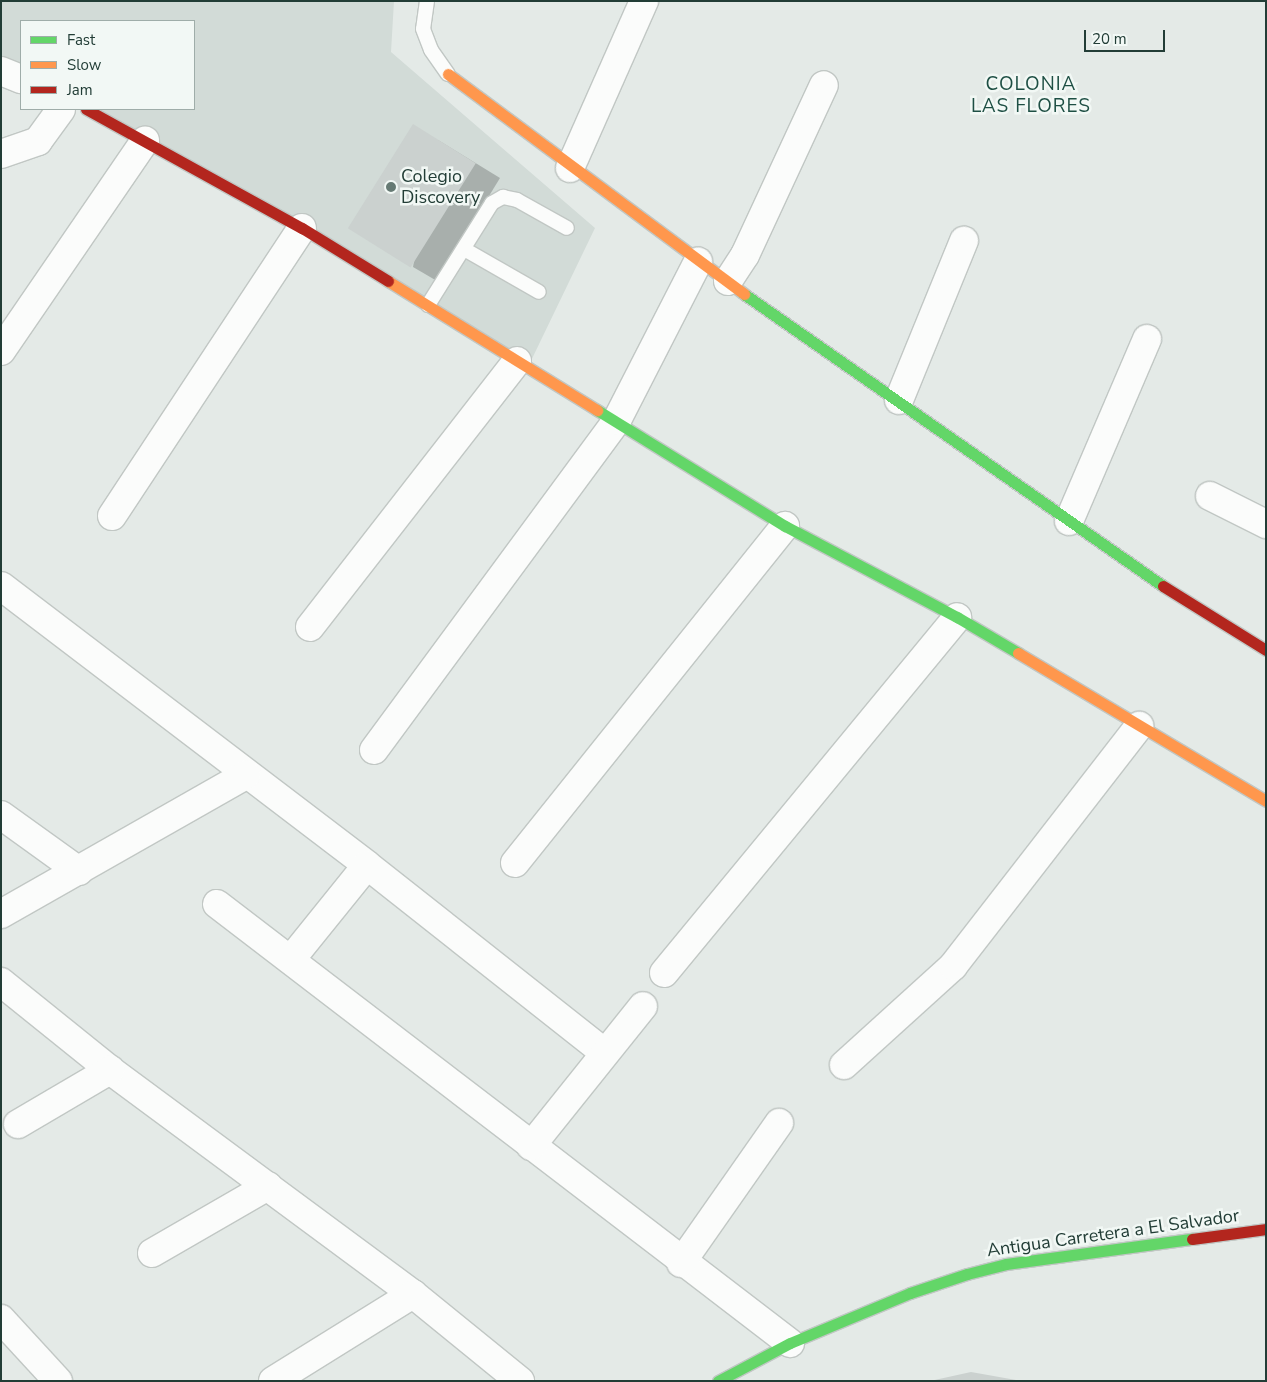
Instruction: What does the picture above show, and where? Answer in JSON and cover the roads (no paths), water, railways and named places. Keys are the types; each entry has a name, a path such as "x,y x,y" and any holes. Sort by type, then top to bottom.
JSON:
{"street":[{"path":"570,168 644,1"},
{"path":"1,71 20,79"},
{"path":"448,74 570,168 698,262 899,400 1069,521 1266,650"},
{"path":"728,281 745,255 824,85"},
{"path":"1,154 38,141 61,110"},
{"path":"88,110 302,228 617,420 785,526 957,617 1266,801"},
{"path":"1,351 145,141"},
{"path":"112,516 302,228"},
{"path":"899,400 964,241"},
{"path":"374,750 617,420 698,262"},
{"path":"1069,521 1147,339"},
{"path":"310,628 518,361"},
{"path":"1210,496 1266,524"},
{"path":"515,862 785,526"},
{"path":"1,586 246,775 367,865 604,1052"},
{"path":"664,972 957,617"},
{"path":"844,1065 953,966 1139,726"},
{"path":"1,914 246,775"},
{"path":"1,815 79,871"},
{"path":"292,958 367,865"},
{"path":"217,904 292,958 681,1263 790,1343"},
{"path":"1,982 110,1070 413,1294 520,1381"},
{"path":"531,1146 604,1052 643,1006"},
{"path":"18,1124 110,1070"},
{"path":"681,1263 779,1123"},
{"path":"152,1253 268,1186"},
{"name":"Antigua Carretera a El Salvador","path":"718,1381 790,1343 910,1293 1006,1264 1266,1229"},
{"path":"273,1381 413,1294"},
{"path":"1,1319 58,1381"}],"lane":[{"path":"427,1 423,29 431,50 448,74"},
{"path":"428,305 492,203 503,197 517,200 567,228"},
{"path":"464,249 539,292"}],"place":[{"name":"Colegio Discovery","path":"391,187"}],"district":[{"name":"COLONIA LAS FLORES","path":"1031,96"}]}
